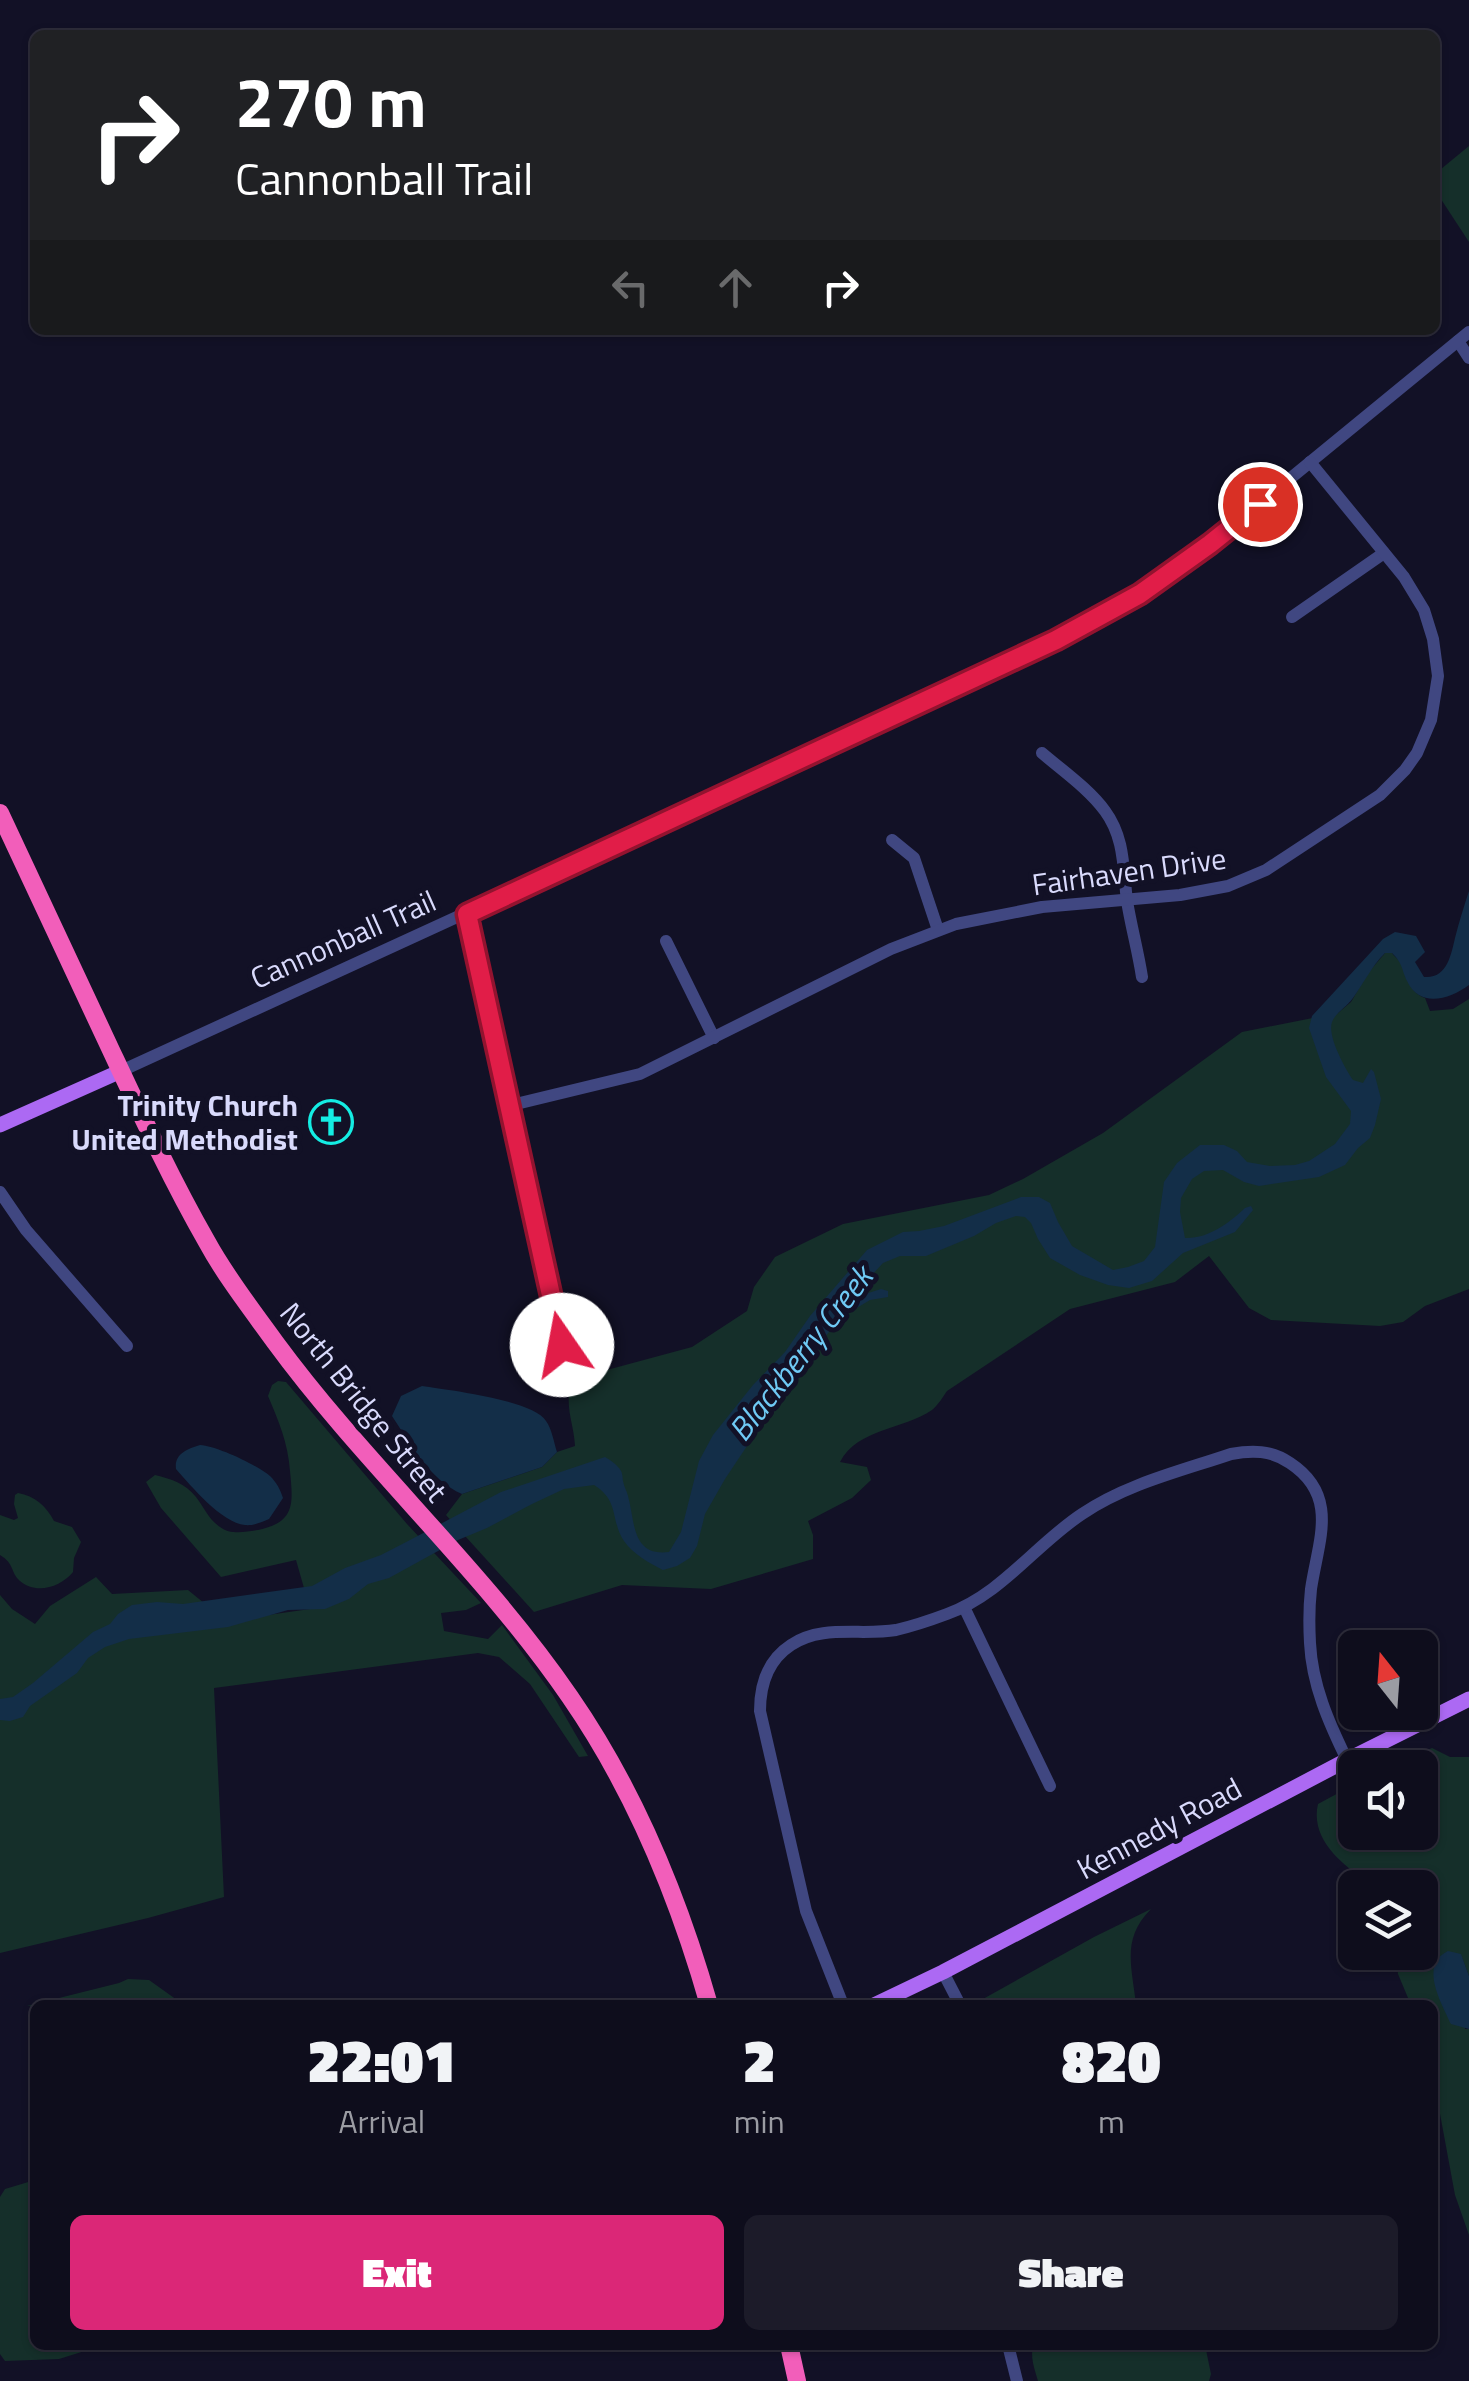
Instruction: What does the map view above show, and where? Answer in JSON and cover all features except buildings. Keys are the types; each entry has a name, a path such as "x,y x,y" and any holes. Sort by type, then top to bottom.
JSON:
{"highway":[{"name":"North Bridge Street","path":"0,813 164,1162 208,1246 334,1417 474,1575 570,1697 617,1772 662,1864 708,2000"},
{"path":"790,2350 797,2381"}],"main road":[{"name":"Cannonball Trail","path":"0,1125 121,1071"},
{"name":"Kennedy Road","path":"1367,1750 1469,1699"},
{"name":"Kennedy Road","path":"884,2000 1338,1765"}],"street":[{"path":"1464,337 1469,358"},
{"name":"Cannonball Trail","path":"121,1071 1056,640 1140,594 1210,544 1464,337"},
{"name":"Fairhaven Drive","path":"508,1106 640,1074 891,949 938,930 1016,911 1209,891 1235,884 1262,872 1380,795 1406,770 1431,720 1437,688 1434,639 1424,610 1404,577 1310,462"},
{"path":"1292,617 1384,553"},
{"path":"1042,753 1110,818 1122,851 1142,977"},
{"path":"892,840 914,858 938,930"},
{"path":"467,914 562,1345"},
{"path":"666,941 714,1038"},
{"path":"0,1192 26,1230 127,1346"},
{"path":"841,2000 812,1930 760,1711 762,1684 768,1671 780,1654 798,1641 837,1632 896,1630 964,1607 1013,1574 1069,1523 1113,1497 1230,1454 1254,1451 1281,1458 1303,1472 1315,1489 1322,1511 1324,1526 1309,1614 1311,1658 1322,1705 1342,1750"},
{"path":"964,1607 1050,1786"},
{"path":"943,1972 957,2000"},
{"path":"1009,2350 1017,2381"}],"green space":[{"path":"1469,146 1469,242 1440,198 1440,170"},
{"path":"1385,953 1392,953 1402,964 1412,988 1425,998 1430,1011 1453,1009 1469,999 1469,1289 1425,1306 1403,1322 1380,1326 1271,1320 1249,1308 1209,1256 1175,1282 1070,1309 947,1391 932,1410 869,1436 848,1451 840,1462 867,1467 871,1480 852,1498 808,1521 813,1535 813,1559 711,1589 622,1585 534,1612 446,1515 462,1494 542,1467 557,1452 575,1446 569,1392 592,1374 692,1347 747,1311 754,1287 775,1257 843,1224 989,1195 1023,1179 1103,1133 1242,1032 1338,1013 1351,1002"},
{"path":"278,1381 286,1382 407,1524 481,1603 466,1610 441,1613 444,1631 488,1639 502,1625 553,1695 588,1756 579,1757 530,1684 499,1657 478,1653 214,1688 224,1897 0,1953 0,1595 12,1609 35,1624 50,1606 96,1577 112,1594 188,1590 226,1621 310,1609 296,1560 221,1577 161,1508 146,1482 155,1475 182,1485 192,1492 212,1520 228,1531 258,1530 279,1522 289,1510 292,1493 285,1442 268,1396"},
{"path":"18,1493 39,1502 54,1521 72,1527 81,1542 73,1572 55,1585 26,1585 0,1555 0,1515 18,1518 14,1504"},
{"path":"1438,1751 1450,1757 1469,1757 1469,1976 1461,1955 1465,2029 1469,2029 1469,2235 1455,2195 1438,2103 1438,2000 1409,2000 1398,1970 1438,1970 1438,1870 1352,1870 1323,1839 1318,1804 1338,1793 1338,1850 1438,1850"},
{"path":"1151,1909 1132,1942 1135,2000 983,2000 983,1999"},
{"path":"128,1979 149,1980 177,2000 51,2000"},
{"path":"30,2182 30,2350 88,2350 59,2359 5,2361 0,2354 0,2197 5,2189"},
{"path":"1033,2350 1206,2350 1211,2374 1209,2381 1038,2381"}],"water":[{"name":"Blackberry Creek","path":"1469,891 1469,985 1444,997 1427,998 1413,990 1396,957 1385,953 1332,1022 1334,1043 1353,1080 1363,1083 1371,1069 1381,1099 1370,1138 1345,1165 1319,1177 1259,1186 1223,1170 1204,1171 1192,1179 1181,1198 1185,1238 1210,1233 1245,1208 1251,1206 1253,1210 1235,1232 1183,1253 1152,1281 1129,1288 1080,1275 1050,1258 1031,1223 1016,1216 926,1256 900,1256 883,1263 858,1290 859,1296 881,1289 888,1291 888,1297 870,1300 840,1318 788,1384 771,1399 765,1419 705,1514 697,1546 690,1558 677,1566 663,1570 632,1550 620,1533 608,1498 594,1485 564,1489 389,1578 368,1584 349,1599 325,1609 288,1610 228,1627 129,1639 105,1647 88,1658 77,1673 30,1706 23,1717 0,1720 0,1699 13,1697 33,1683 132,1605 183,1604 312,1586 501,1492 605,1457 622,1472 641,1543 657,1552 669,1552 681,1532 699,1461 713,1435 867,1250 903,1232 944,1226 1021,1197 1039,1197 1050,1203 1072,1246 1113,1270 1128,1267 1144,1261 1155,1247 1164,1182 1177,1163 1200,1145 1224,1145 1247,1162 1270,1166 1309,1161 1335,1144 1350,1124 1351,1111 1326,1077 1309,1028 1312,1016 1383,939 1395,932 1416,936 1425,952 1415,962 1424,977 1438,974 1449,958"},
{"path":"422,1386 525,1407 548,1424 557,1452 542,1467 462,1494 431,1471 392,1416 401,1396"},
{"path":"200,1445 236,1457 272,1479 283,1498 269,1519 251,1525 236,1523 190,1485 176,1469 177,1459"},
{"path":"1448,1951 1461,1954 1469,1976 1469,2029 1451,2024 1442,2005 1434,1974 1439,1957"}],"place":[{"name":"Trinity Church United Methodist","path":"331,1122"}],"route":[{"path":"562,1345 467,914 1056,640 1140,594 1260,504"}]}
